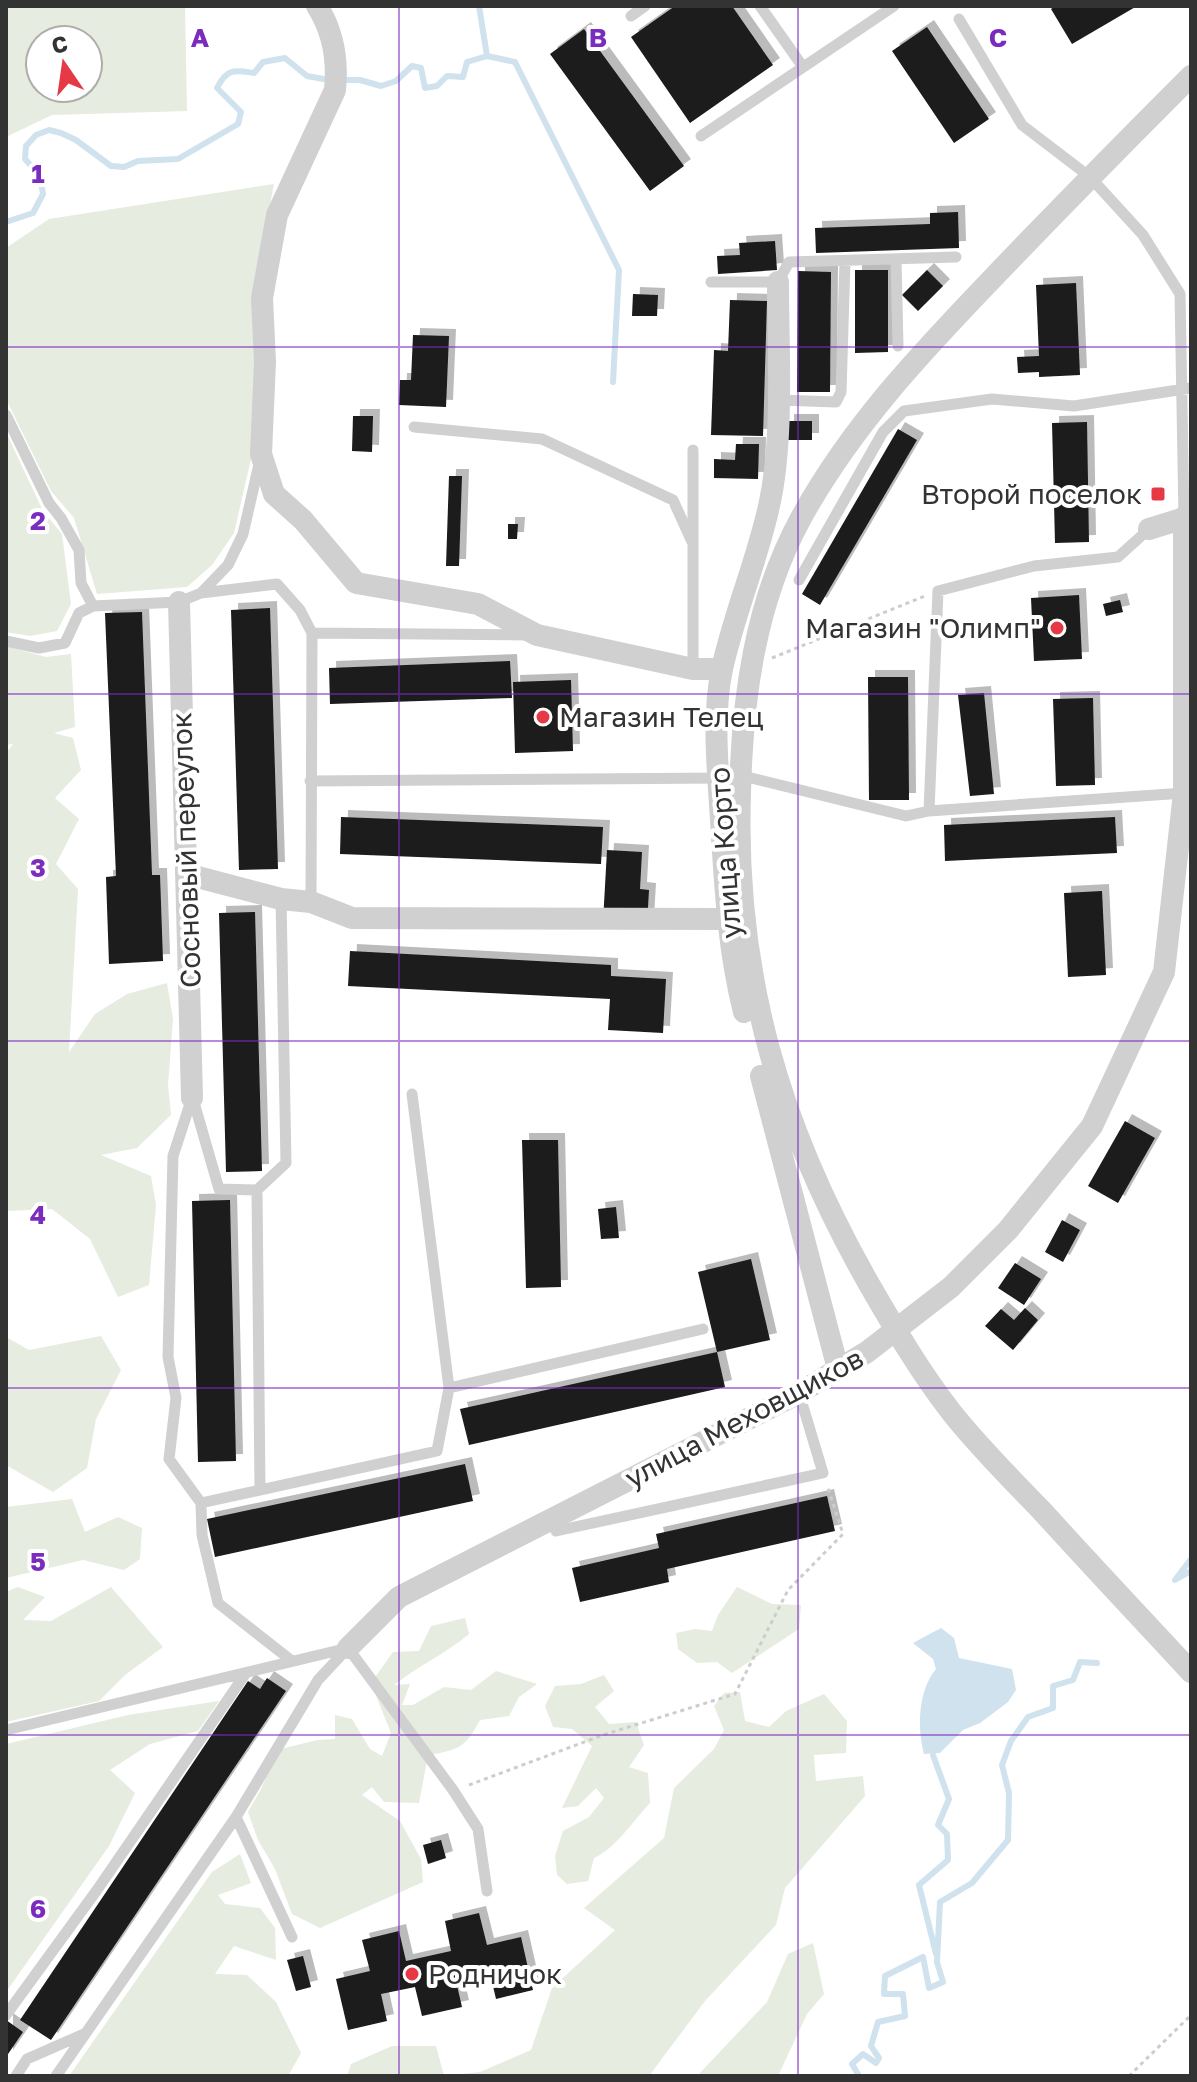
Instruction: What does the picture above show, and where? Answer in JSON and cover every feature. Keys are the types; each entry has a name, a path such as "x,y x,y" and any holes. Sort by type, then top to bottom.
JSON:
{"street":[{"path":"317,6 328,24 337,68 335,90 277,215 262,298 265,362 261,454 274,494 303,520 356,583 478,604 537,635 693,669 722,669"},
{"path":"1191,76 929,345 864,420 840,454 798,523 767,597 729,776 747,947 766,1043 807,1164 852,1255 896,1332 961,1424 1191,1672"},
{"name":"улица Корто","path":"778,282 778,400 770,504 722,669 717,704 729,776 728,919 733,968 838,1369"},
{"path":"1149,529 1188,516"},
{"name":"улица Меховщиков","path":"348,1648 399,1597 799,1393 896,1332 951,1287 1008,1230 1092,1126 1164,972 1184,793 1188,516"},
{"name":"Сосновый переулок","path":"179,602 192,1098"},
{"path":"186,874 281,899 311,902 352,918 728,919"}],"lane":[{"path":"631,16 645,6"},
{"path":"760,6 803,67"},
{"path":"701,136 894,6"},
{"path":"959,19 1022,125 1090,177 1143,235 1180,294 1186,388 1188,516"},
{"path":"711,282 778,282 789,262 956,257"},
{"path":"896,259 898,346"},
{"path":"778,400 836,402 841,392 845,261"},
{"path":"799,580 883,432 904,411 992,399 1074,406 1186,388"},
{"path":"6,415 49,503 79,550 81,583 93,606"},
{"path":"414,427 542,439 673,500 693,544"},
{"path":"693,450 693,669"},
{"path":"201,593 228,565 243,534 261,454"},
{"path":"929,811 938,591 1034,566 1118,557 1149,529"},
{"path":"6,641 39,648 65,643 79,613 93,606 179,602 201,593 277,584 300,610 312,633 311,902"},
{"path":"312,633 537,635"},
{"path":"310,781 729,776 906,816 929,811 1184,793"},
{"path":"192,1098 219,1189 257,1190 286,1163 281,899"},
{"path":"201,1503 437,1451 449,1388 412,1094"},
{"path":"192,1098 173,1156 168,1357 176,1398 169,1459 201,1503 202,1535 218,1603 292,1661"},
{"path":"257,1190 260,1489"},
{"path":"449,1388 703,1329"},
{"path":"556,1531 823,1473 799,1393"},
{"path":"6,1730 348,1648"},
{"path":"348,1648 453,1790 478,1829 487,1891"},
{"path":"56,2076 236,1817 318,1680 348,1648"},
{"path":"6,2015 97,1890 246,1673"},
{"path":"236,1817 292,1937"},
{"path":"16,2076 27,2059 85,2034"}],"path":[{"path":"751,666 938,591"},
{"path":"453,1790 603,1735 735,1694 788,1590 843,1534 823,1473"},
{"path":"1129,2076 1191,2015"}],"shaded area":[{"path":"6,6 185,6 187,111 52,115 6,137"},
{"path":"274,184 252,295 258,361 251,459 234,533 212,565 187,587 97,594 74,518 51,491 6,399 6,248 49,219"},
{"path":"6,432 43,511 62,534 71,604 57,631 30,636 6,632"},
{"path":"6,646 46,657 71,654 75,727 54,733 73,738 81,770 55,798 79,819 56,864 78,889 69,1052 95,1014 127,994 167,983 173,1019 168,1085 171,1115 137,1148 101,1155 151,1176 156,1205 149,1285 118,1297 90,1239 52,1209 6,1211 6,753 13,744 6,745"},
{"path":"101,1336 121,1370 96,1419 87,1468 53,1492 6,1465 6,1337 29,1350"},
{"path":"72,1499 85,1532 118,1517 142,1528 140,1559 124,1570 83,1560 6,1578 6,1507"},
{"path":"18,1587 45,1597 23,1620 51,1621 111,1587 163,1647 125,1675 99,1701 6,1722 6,1592"},
{"path":"737,1587 772,1604 801,1605 799,1629 732,1673 717,1662 697,1663 678,1649 676,1633 695,1629 712,1631 718,1615"},
{"path":"465,1618 469,1634 394,1685 410,1684 402,1705 413,1705 444,1687 471,1690 496,1671 537,1684 519,1697 509,1716 480,1720 470,1737 460,1746 428,1755 419,1803 384,1802 372,1787 362,1795 400,1821 421,1859 423,1882 320,1928 292,1914 248,1812 277,1750 335,1739 335,1715 352,1719 370,1749 382,1756 391,1733 371,1683 393,1652 419,1651 431,1626"},
{"path":"604,1675 614,1691 595,1707 609,1724 636,1722 644,1745 629,1767 648,1773 650,1803 617,1841 594,1858 588,1881 567,1884 557,1875 555,1856 563,1831 589,1817 604,1798 596,1788 578,1806 562,1808 592,1746 572,1729 553,1727 545,1706 555,1686 581,1684"},
{"path":"740,1692 745,1721 769,1727 786,1711 824,1694 847,1721 846,1753 814,1755 816,1781 863,1776 865,1796 785,1888 776,1925 705,2001 649,2076 444,2076 480,2072 531,2050 552,1988 615,1930 584,1908 664,1838 674,1788 714,1749 724,1730 714,1706 724,1693"},
{"path":"219,1701 198,1731 150,1744 110,1770 135,1793 109,1846 6,1992 6,1744 128,1715"},
{"path":"240,1854 251,1883 218,1895 225,1904 260,1908 275,1928 276,1960 234,1946 215,1974 247,1975 276,2002 301,2053 288,2076 69,2076 212,1872"},
{"path":"813,1943 824,1994 807,2014 778,2076 697,2076 767,2002 788,1954"},
{"path":"392,2046 436,2046 444,2076 347,2076 351,2064"}],"water":[{"path":"941,1628 954,1638 959,1658 1012,1669 1016,1690 1008,1702 980,1723 963,1730 940,1753 924,1754 920,1732 922,1698 936,1669 933,1659 913,1643"}],"building":[{"path":"675,6 732,6 773,65 690,123 631,37"},
{"path":"1055,6 1137,6 1072,44 1051,9"},
{"path":"927,27 989,119 954,143 892,51"},
{"path":"584,29 684,166 650,191 550,54"},
{"path":"958,212 959,248 816,253 815,228 930,224 930,213"},
{"path":"775,241 777,270 718,274 717,256 740,255 739,243"},
{"path":"855,270 888,270 888,352 855,353"},
{"path":"927,270 943,286 918,311 902,295"},
{"path":"798,271 831,272 830,392 797,392"},
{"path":"1076,283 1080,375 1039,377 1039,372 1018,373 1017,357 1039,356 1036,285"},
{"path":"633,294 658,295 657,316 632,316"},
{"path":"730,300 767,301 763,436 711,435 714,350 728,351"},
{"path":"413,335 449,336 446,407 399,405 400,380 411,380"},
{"path":"353,416 373,416 372,452 352,451"},
{"path":"787,421 812,421 812,440 787,440"},
{"path":"1087,422 1089,542 1055,543 1052,423"},
{"path":"898,429 917,440 820,605 802,594"},
{"path":"736,444 759,444 758,479 714,478 714,459 735,460"},
{"path":"449,476 462,476 459,566 446,566"},
{"path":"508,524 518,524 517,539 508,539"},
{"name":"Магазин \"Олимп\"","path":"1079,595 1082,659 1034,661 1031,598"},
{"path":"1120,600 1123,612 1106,616 1103,604"},
{"path":"270,608 278,869 239,870 231,610"},
{"path":"142,612 152,875 160,875 163,961 109,964 106,877 116,876 105,613"},
{"path":"510,661 512,698 330,704 329,668"},
{"path":"868,677 908,677 909,800 869,800"},
{"name":"Магазин Телец","path":"571,680 573,751 515,753 513,682"},
{"path":"984,693 994,794 970,796 958,695"},
{"path":"1093,698 1095,785 1056,786 1053,699"},
{"path":"341,817 603,827 601,864 340,854"},
{"path":"1115,817 1117,853 945,861 944,825"},
{"path":"607,850 642,852 640,889 649,890 647,924 603,922"},
{"path":"1102,891 1106,975 1068,977 1064,893"},
{"path":"255,912 262,1171 226,1172 219,913"},
{"path":"350,951 611,965 611,976 666,979 663,1033 608,1030 610,999 348,986"},
{"path":"1125,1121 1155,1138 1118,1203 1088,1186"},
{"path":"522,1140 558,1140 561,1287 526,1288"},
{"path":"230,1200 236,1461 198,1462 192,1201"},
{"path":"616,1207 619,1238 601,1239 598,1209"},
{"path":"1062,1220 1080,1230 1063,1262 1045,1252"},
{"path":"751,1259 770,1340 717,1352 698,1272"},
{"path":"1015,1263 1041,1279 1024,1305 998,1288"},
{"path":"1025,1308 1038,1320 1013,1350 985,1326 1001,1309 1014,1320"},
{"path":"717,1352 725,1387 469,1445 460,1409"},
{"path":"465,1464 473,1501 215,1557 207,1519"},
{"path":"827,1496 835,1531 667,1569 669,1582 580,1602 572,1568 659,1548 656,1534"},
{"path":"267,1678 286,1691 51,2040 20,2020 248,1681 260,1689"},
{"path":"441,1840 446,1858 428,1864 423,1845"},
{"name":"Родничок","path":"479,1913 487,1945 521,1937 533,1990 496,1999 489,1969 455,1977 462,2007 422,2016 415,1987 381,1994 387,2021 348,2030 336,1979 370,1971 362,1940 399,1931 406,1961 451,1951 445,1921"},
{"path":"303,1956 311,1987 296,1991 287,1960"},
{"path":"6,2020 23,2032 6,2057"}],"waterway":[{"path":"6,222 33,213 43,194 40,176 25,159 26,146 36,135 49,130 61,133 76,140 111,166 178,159 238,124 241,112 217,88 224,77 236,71 254,73 263,62 285,58 307,76 360,80 381,86 396,81 412,66 421,68 425,88 437,86 447,76 463,77 467,62 487,56 479,6"},
{"path":"487,56 515,62 619,270 613,382"},
{"path":"1191,1559 1175,1580 1191,1571"},
{"path":"859,2076 852,2064 863,2054 876,2063 879,2058 871,2046 878,2022 905,2016 903,1994 884,1994 885,1976 923,1957 929,1988 943,1982 937,1962 940,1902 972,1883 1008,1840 1009,1793 1002,1765 1011,1741 1028,1717 1053,1708 1053,1686 1073,1680 1080,1662 1097,1663"},
{"path":"933,1755 949,1799 938,1825 947,1834 948,1860 919,1885 936,1954"}],"place":[{"name":"Второй поселок","path":"1158,494"},
{"name":"Магазин \"Олимп\"","path":"1057,628"},
{"name":"Магазин Телец","path":"543,717"},
{"name":"Родничок","path":"412,1974"}]}
